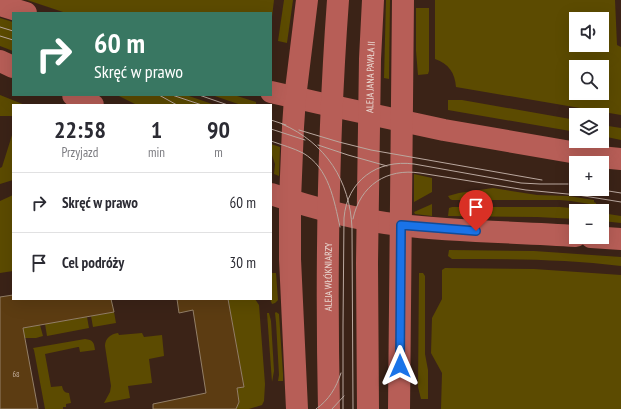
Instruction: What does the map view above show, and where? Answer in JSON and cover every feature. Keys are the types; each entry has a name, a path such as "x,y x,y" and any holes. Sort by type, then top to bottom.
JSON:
{"main road":[{"path":"297,409 290,259 280,197 293,127 307,0"},
{"name":"ALEJA WŁÓKNIARZY","path":"329,409 328,255 330,146 338,0"},
{"name":"ALEJA JANA PAWŁA II","path":"368,409 367,263 370,59 373,0"},
{"path":"399,409 403,0"},
{"path":"0,4 23,12"},
{"path":"0,61 12,67"},
{"path":"272,92 401,121 600,157 621,159"},
{"path":"74,96 91,104"},
{"path":"280,197 353,217 401,225 569,236"},
{"path":"609,238 621,239"}],"shaded area":[{"path":"27,0 274,0 272,17 272,12 63,12"},
{"path":"284,0 293,0 287,43 278,41"},
{"path":"386,0 390,0 389,79 384,78"},
{"path":"435,0 615,0 617,45 621,47 621,115 609,113 609,108 580,108 456,87 453,73 448,66 435,59"},
{"path":"416,8 429,8 428,74 418,75 416,51"},
{"path":"0,18 12,22 12,51 0,46"},
{"path":"0,95 22,104 12,104 12,116 0,116"},
{"path":"119,96 189,96 212,104 135,104"},
{"path":"215,96 237,96 256,102 256,104 238,104"},
{"path":"448,100 462,100 569,119 569,131 448,110"},
{"path":"609,126 621,128 621,140 609,137"},
{"path":"12,135 12,180 0,184 0,168 2,167"},
{"path":"272,144 280,147 279,176 274,174 275,164 272,155"},
{"path":"414,174 432,178 432,192 414,202"},
{"path":"493,188 537,195 568,196 594,200 596,204 560,200 452,200 448,196"},
{"path":"12,195 12,271 0,273 0,201"},
{"path":"432,204 432,216 415,214 414,212"},
{"path":"560,207 569,208 569,219 448,216 449,208"},
{"path":"609,214 621,216 621,223 609,222"},
{"path":"449,250 534,251 621,257 621,266 515,259 452,259 448,256"},
{"path":"445,268 534,269 621,275 621,409 441,409 442,373 431,353 432,318 442,299 442,270"},
{"path":"272,273 276,273 278,300 272,304 270,300 272,300"},
{"path":"419,273 423,273 425,276 425,354 428,370 428,399 421,399 418,387"},
{"path":"228,300 256,300 259,305 265,384 264,401 262,405 249,409 236,409 239,402 237,388 244,386"},
{"path":"114,312 116,323 93,327 91,316"},
{"path":"276,312 279,314 283,381 278,381"},
{"path":"267,313 269,313 271,321 274,371 272,382"},
{"path":"87,317 89,328 47,336 45,324"},
{"path":"40,325 43,336 36,338 20,338 18,329"},
{"path":"118,333 119,335 142,333 144,337 162,335 164,356 149,359 152,383 128,386 130,398 104,403 110,392 111,386 105,343 109,337"},
{"path":"85,339 93,342 95,350 80,352 78,347 45,354 51,387 62,386 64,391 69,393 71,403 66,404 66,407 63,407 63,409 45,409 33,348"}],"building":[{"path":"12,295 12,300 111,300 114,312 23,328 38,409 0,409 0,297"},
{"path":"177,300 228,300 244,387 237,388 239,402 236,409 153,409 153,404 206,393 193,310 179,313"}],"tram line":[{"path":"0,27 12,31"},
{"path":"0,36 12,40"},
{"path":"161,96 175,104"},
{"path":"175,96 199,104"},
{"path":"202,96 225,104"},
{"path":"272,120 286,125"},
{"path":"282,124 298,132 323,153 341,179 350,211 352,228 353,409"},
{"path":"272,129 305,140"},
{"path":"299,130 371,150 542,180"},
{"path":"272,141 303,153 312,159 319,167 325,176 333,196 340,227"},
{"path":"318,145 387,166"},
{"path":"343,409 344,218 346,205 351,193 358,183 366,175 376,169 400,163 414,164 521,183 568,184"},
{"path":"353,219 362,197 377,181 386,176 408,172 526,190 578,195 621,202"},
{"path":"609,191 621,193"},
{"path":"316,409 325,402 332,393 341,373"},
{"path":"332,409 344,396"}],"route":[{"path":"400,366 401,225 476,231"}]}
